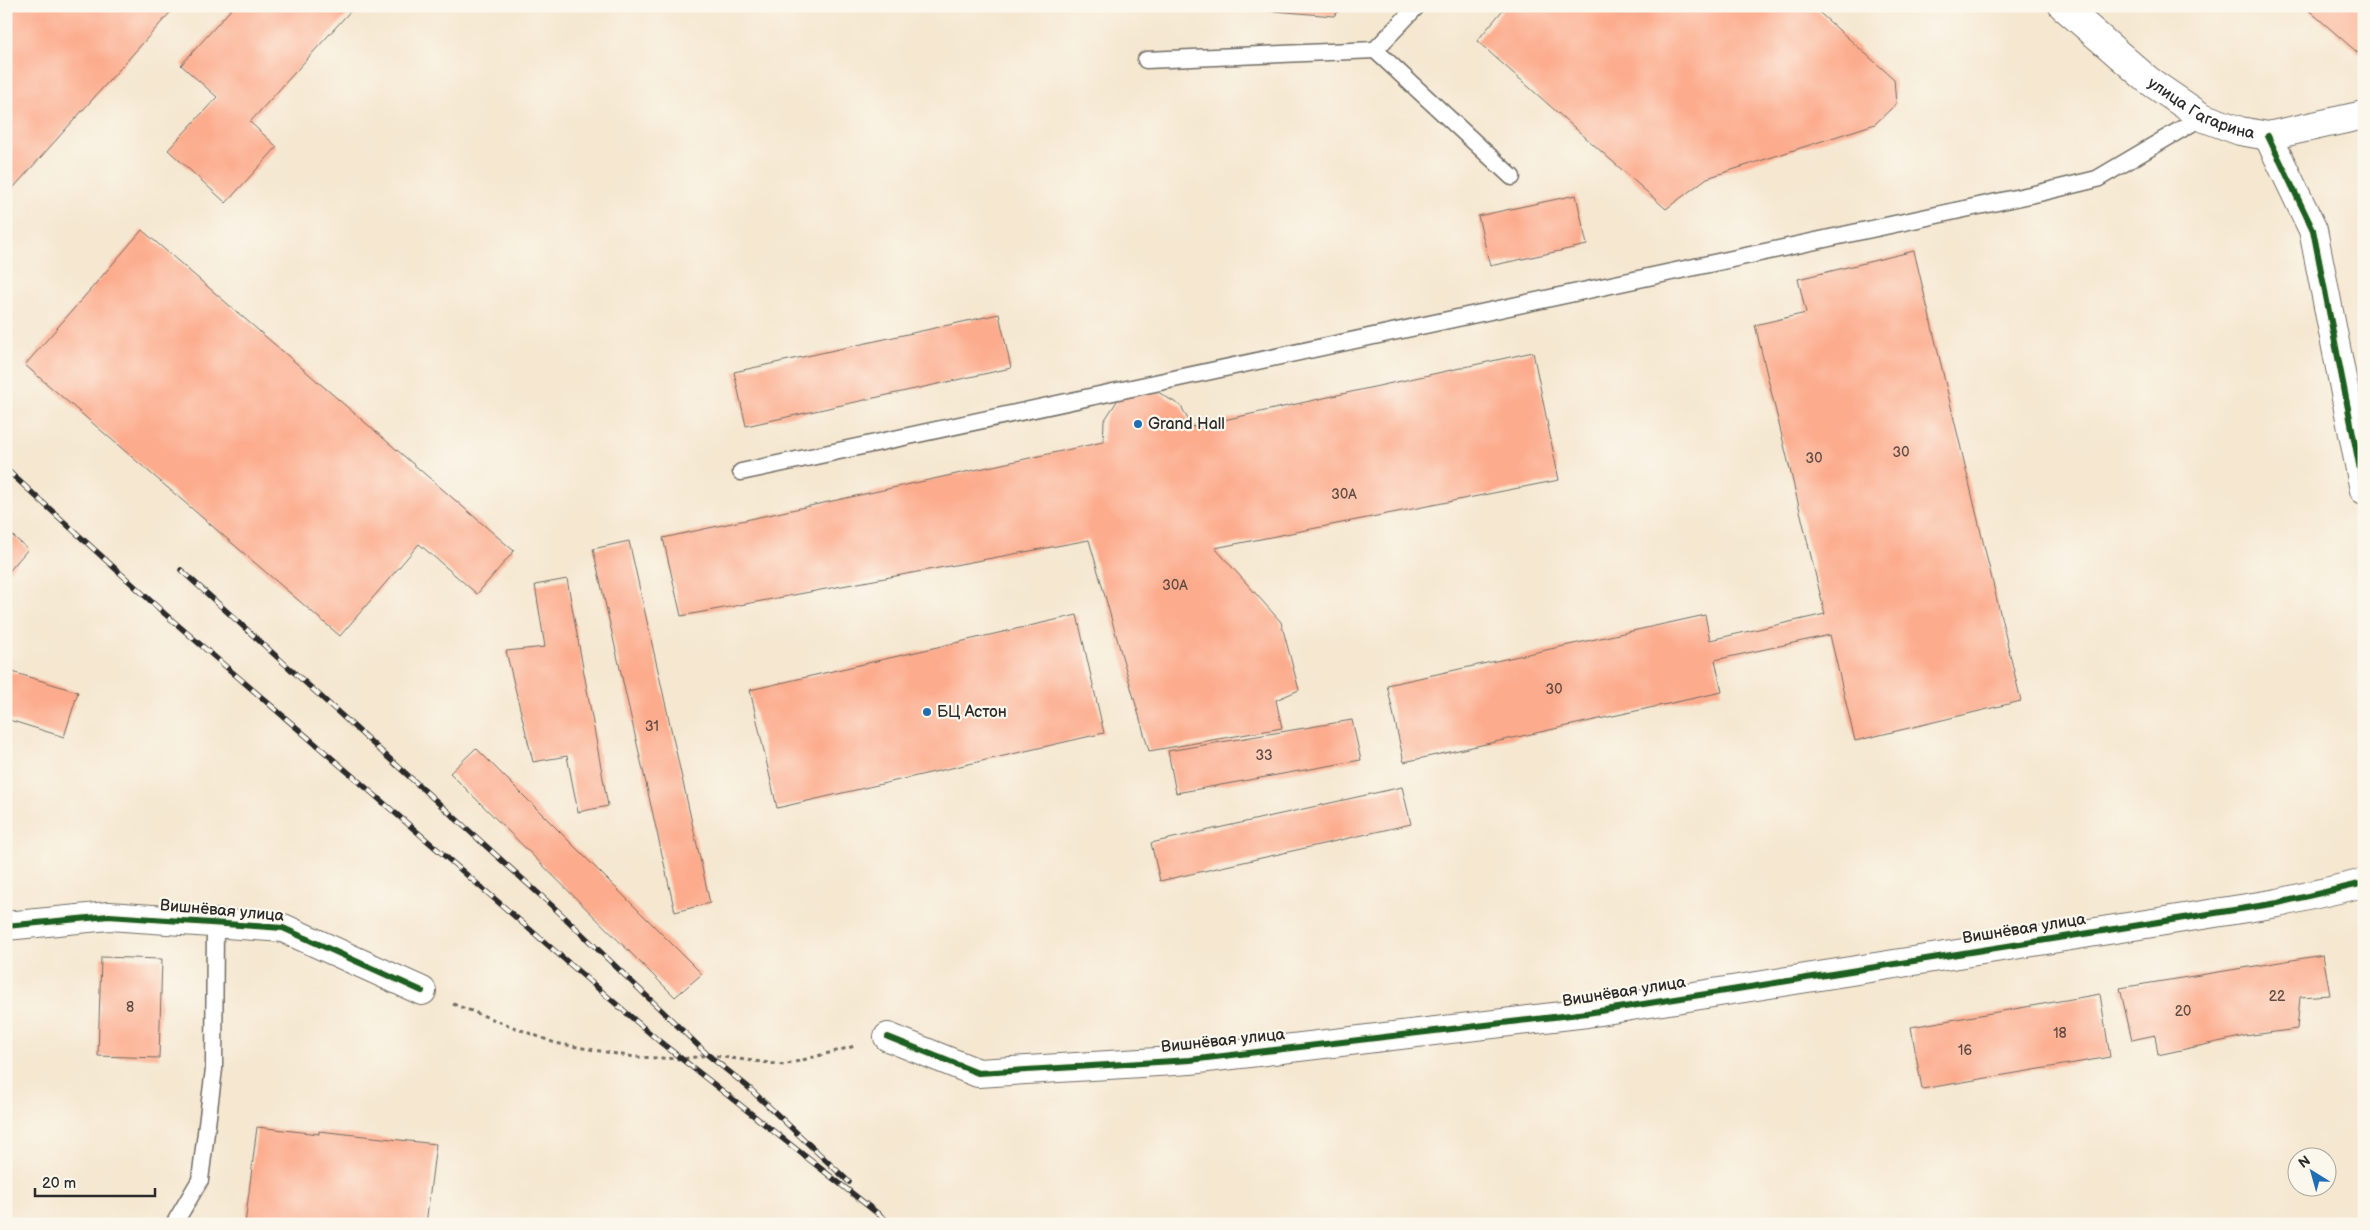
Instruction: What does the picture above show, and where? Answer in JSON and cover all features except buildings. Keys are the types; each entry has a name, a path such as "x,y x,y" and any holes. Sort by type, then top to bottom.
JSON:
{"street":[{"name":"улица Гагарина","path":"2063,6 2148,80 2202,117 2240,131 2268,136 2313,230 2364,490"},
{"path":"2268,136 2364,115"},
{"name":"Вишнёвая улица","path":"888,1038 978,1073 1190,1060 1587,1012 2278,903 2364,883"},
{"name":"Вишнёвая улица","path":"6,926 109,916 283,928 422,992"}],"lane":[{"path":"1146,60 1375,50 1417,6"},
{"path":"1375,50 1512,178"},
{"path":"741,472 2039,193 2097,178 2202,117"},
{"path":"174,1224 200,1180 214,1068 215,924"}],"path":[{"path":"422,992 484,1018 555,1043 634,1057 682,1059 708,1055 784,1065 888,1038"}],"railway":[{"path":"6,469 165,614 659,1041 891,1224"},
{"path":"181,570 560,913 708,1055 748,1087 849,1182"}],"cycle path":[{"path":"2268,136 2313,230 2364,490"},
{"path":"888,1037 978,1073 1190,1060 1587,1013 2278,903 2364,883"},
{"path":"6,926 109,916 283,928 422,991"}],"place":[{"name":"Grand Hall","path":"1138,424"},
{"name":"БЦ Астон","path":"927,712"}]}
